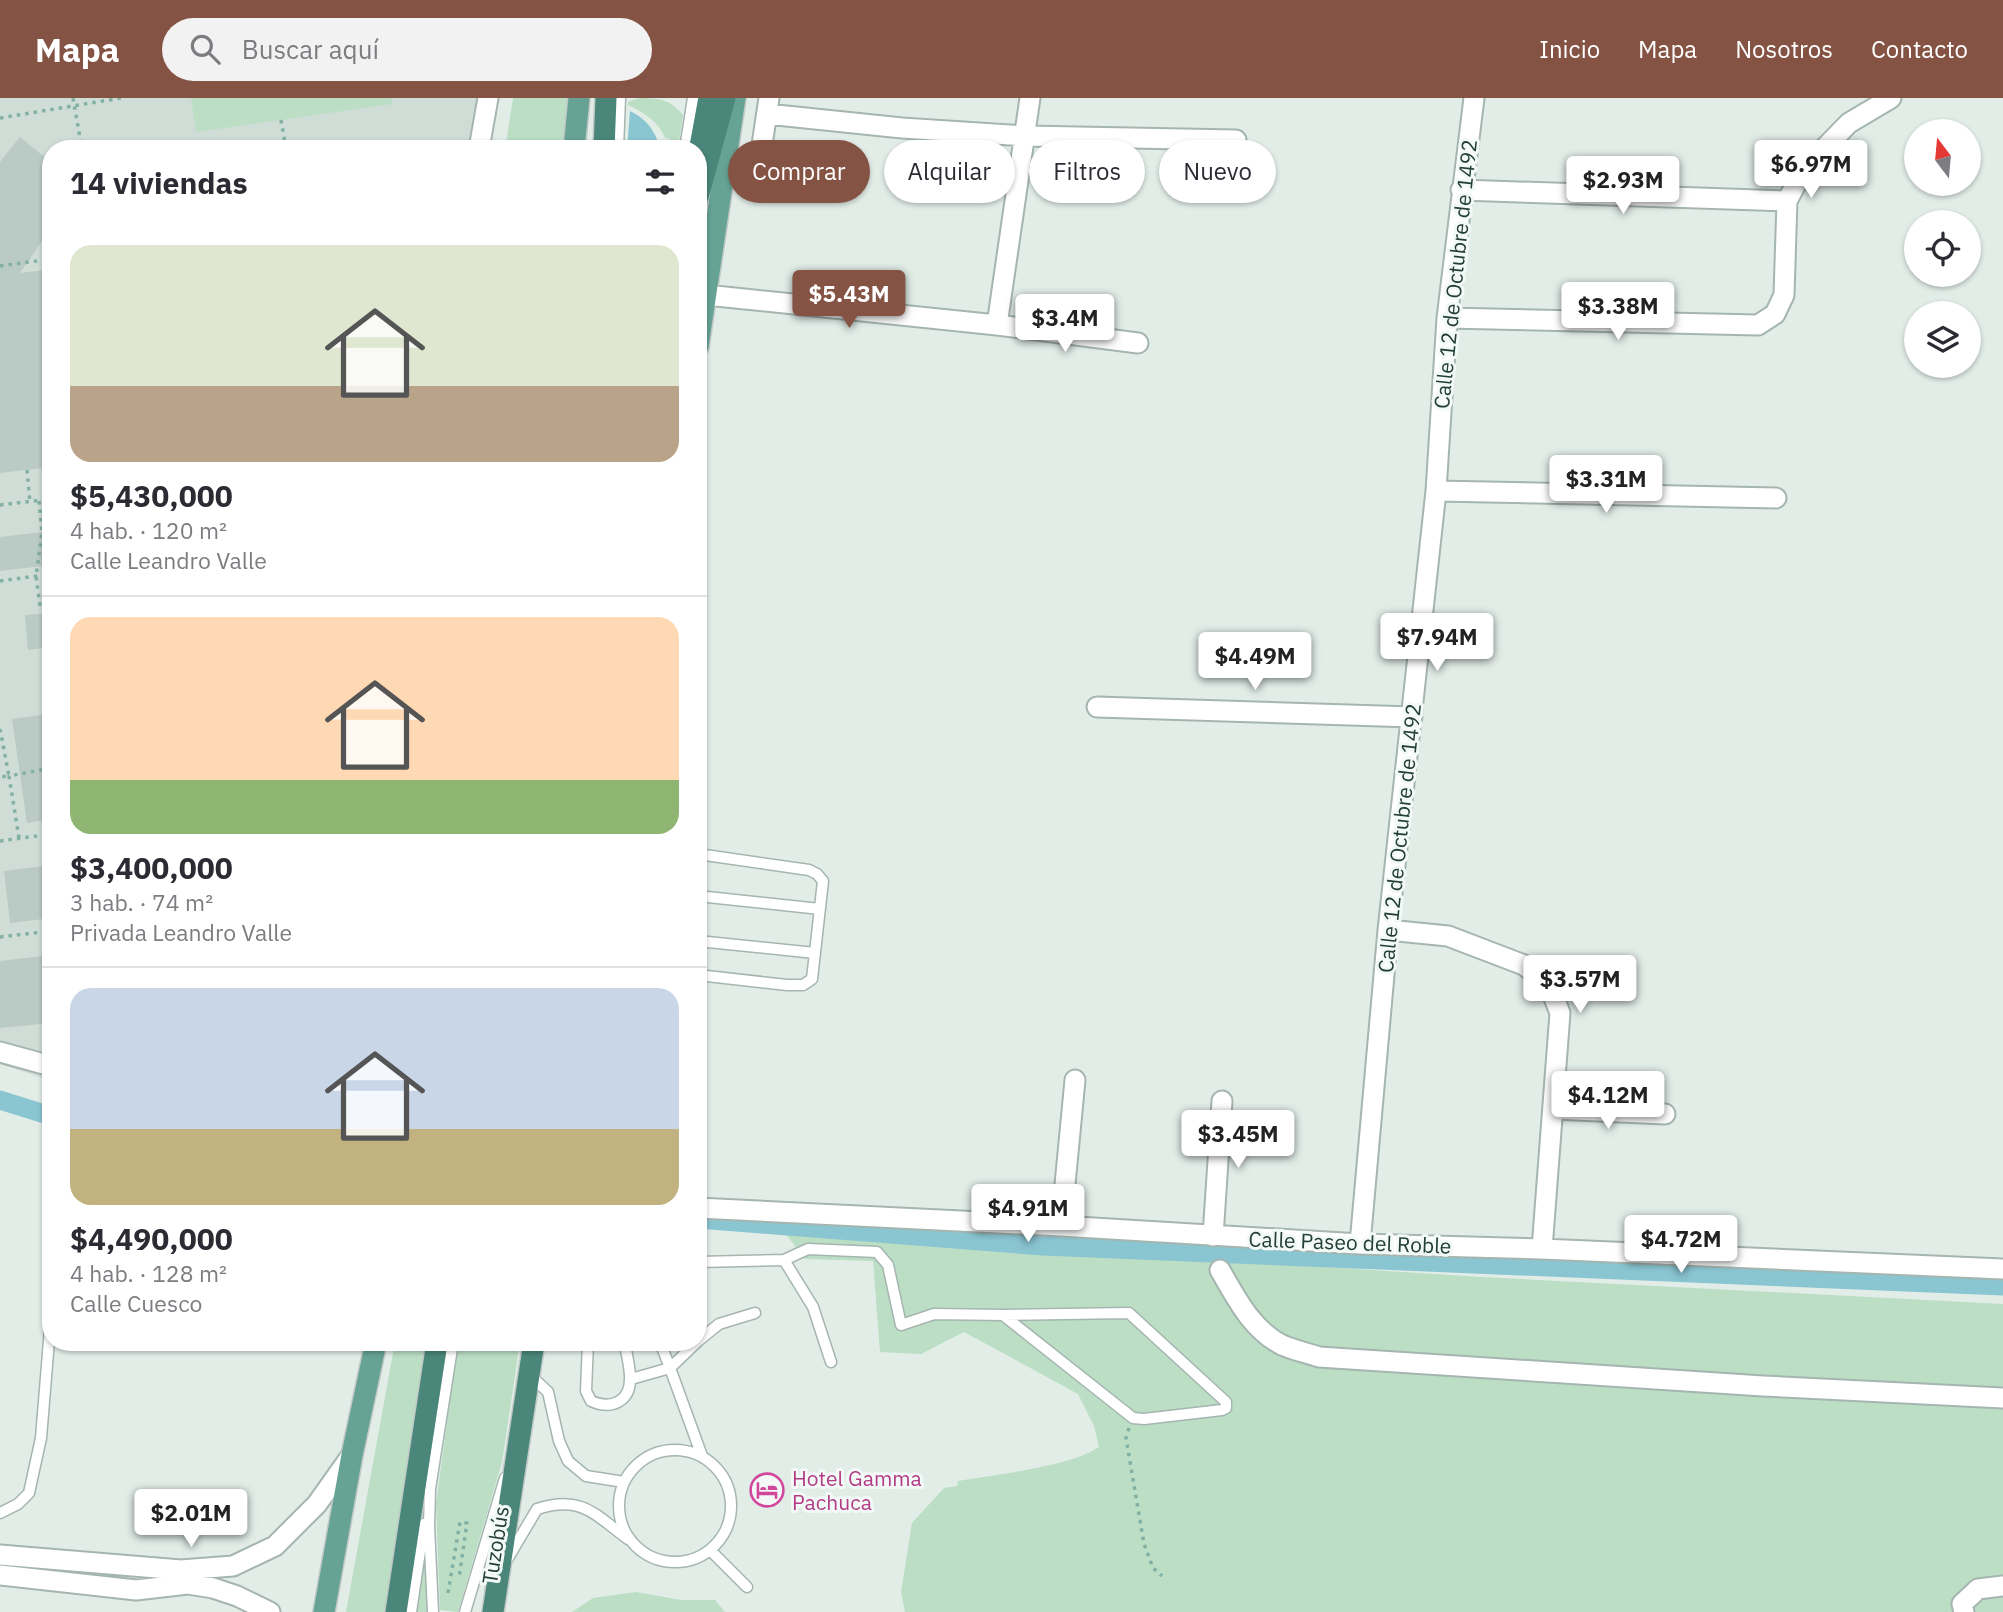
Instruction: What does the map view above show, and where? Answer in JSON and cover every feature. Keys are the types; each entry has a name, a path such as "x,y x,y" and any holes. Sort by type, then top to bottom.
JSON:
{"highway":[{"path":"605,140 607,98"},
{"path":"707,164 725,98"},
{"path":"695,100 697,140"},
{"path":"396,1612 436,1351"},
{"path":"493,1612 532,1351"}],"main road":[{"path":"575,140 579,98"},
{"path":"707,288 735,98"},
{"path":"324,1612 374,1351"}],"street":[{"path":"481,140 488,98"},
{"path":"997,325 1030,98"},
{"name":"Calle 12 de Octubre de 1492","path":"1360,1244 1388,930 1436,491 1447,318 1474,98"},
{"path":"1447,318 1758,325 1775,314 1784,295 1787,201 1804,169 1849,123 1891,98"},
{"path":"763,140 768,106 902,128 1025,136 1236,139"},
{"path":"1461,190 1787,201"},
{"path":"707,295 997,325 1138,343"},
{"path":"1436,491 1776,498"},
{"path":"1097,707 1412,717"},
{"path":"1388,930 1448,936 1524,965 1549,985 1560,1013 1542,1248"},
{"path":"0,1052 42,1064"},
{"path":"1061,1226 1075,1080"},
{"path":"1213,1236 1222,1101"},
{"path":"1553,1109 1665,1114"},
{"name":"Calle Paseo del Roble","path":"707,1208 1360,1244 1542,1248 2003,1269"},
{"path":"1220,1270 1236,1299 1254,1323 1282,1345 1319,1357 1763,1386 2003,1398"},
{"path":"0,1555 181,1570 233,1566 275,1546 317,1504 352,1455"},
{"path":"0,1575 136,1590 188,1584 237,1596 270,1612"},
{"path":"1964,1612 1962,1604 1978,1589 2003,1586"}],"lane":[{"path":"618,140 620,98"},
{"path":"687,140 695,100"},
{"path":"707,855 809,870 823,881 812,979 803,985 707,976"},
{"path":"707,897 820,909"},
{"path":"707,942 815,953"},
{"path":"707,1262 784,1260 808,1249 877,1252 888,1265 901,1325 934,1314 1129,1313 1227,1404 1222,1410 1133,1418 1003,1315"},
{"path":"784,1260 813,1307 831,1362"},
{"path":"707,1334 719,1324 755,1313"},
{"path":"0,1513 18,1504 29,1493 41,1438 48,1351"},
{"path":"411,1612 452,1351"},
{"path":"465,1612 505,1478 523,1351"},
{"path":"588,1351 586,1391 591,1401 602,1406 618,1403 625,1396 631,1379 626,1351"},
{"path":"663,1351 702,1456"},
{"path":"631,1379 670,1368 688,1351"},
{"path":"528,1374 548,1392 559,1441 568,1461 586,1476 624,1482"},
{"path":"498,1577 537,1509 557,1503 583,1506 640,1551 656,1560 675,1563 694,1560 711,1551 723,1536 731,1519 732,1500 727,1483 717,1467 702,1456 685,1450 666,1451 649,1456 634,1467 624,1482 619,1500 620,1519 631,1542"},
{"name":"Tuzobús","path":"484,1612 505,1478"},
{"path":"430,1489 433,1612"},
{"path":"711,1551 747,1587"}],"path":[{"path":"73,98 81,140"},
{"path":"0,118 121,98"},
{"path":"281,120 284,140"},
{"path":"0,266 42,260"},
{"path":"27,470 30,502"},
{"path":"0,505 42,500"},
{"path":"39,501 42,532 36,576 42,606"},
{"path":"0,581 42,576"},
{"path":"0,729 19,838"},
{"path":"0,777 42,770"},
{"path":"0,841 42,835"},
{"path":"0,937 42,932"},
{"path":"1133,1418 1126,1438 1143,1544 1153,1568 1162,1576"},
{"path":"446,1599 460,1522 467,1523 457,1587"}],"shaded area":[{"path":"0,98 486,98 479,140 42,140 42,1078 0,1064"}],"green space":[{"path":"191,98 391,98 392,104 196,132"},
{"path":"513,98 568,98 565,140 506,140"},
{"path":"639,98 652,98 664,100 673,106 683,115 679,140 665,138 655,123 628,105 628,102"},
{"path":"785,1233 1482,1277 2003,1304 2003,1612 905,1612 901,1592 912,1523 944,1488 957,1486 958,1481 1032,1469 1087,1454 1099,1447 1094,1426 1078,1394 964,1332 921,1354 880,1352 873,1261 805,1259"},
{"path":"393,1351 429,1351 388,1612 346,1612"},
{"path":"457,1351 519,1351 502,1462 458,1612 440,1610 436,1504"},
{"path":"424,1552 428,1612 415,1612"},
{"path":"636,1592 681,1600 715,1600 725,1612 572,1612 593,1598"}],"water":[{"path":"630,111 648,124 657,140 628,140"}],"building":[{"path":"20,137 42,155 42,241 20,273 42,271 42,468 0,473 0,162"},
{"path":"42,532 42,566 0,571 0,537"},
{"path":"42,614 42,648 28,650 25,615"},
{"path":"42,715 42,820 27,823 12,719"},
{"path":"42,866 42,919 10,923 4,871"},
{"path":"42,956 42,1024 0,1028 0,961"}],"waterway":[{"path":"0,1100 42,1113"},
{"path":"707,1220 1043,1246 2003,1286"}],"place":[{"name":"Hotel Gamma Pachuca","path":"767,1490"}]}
